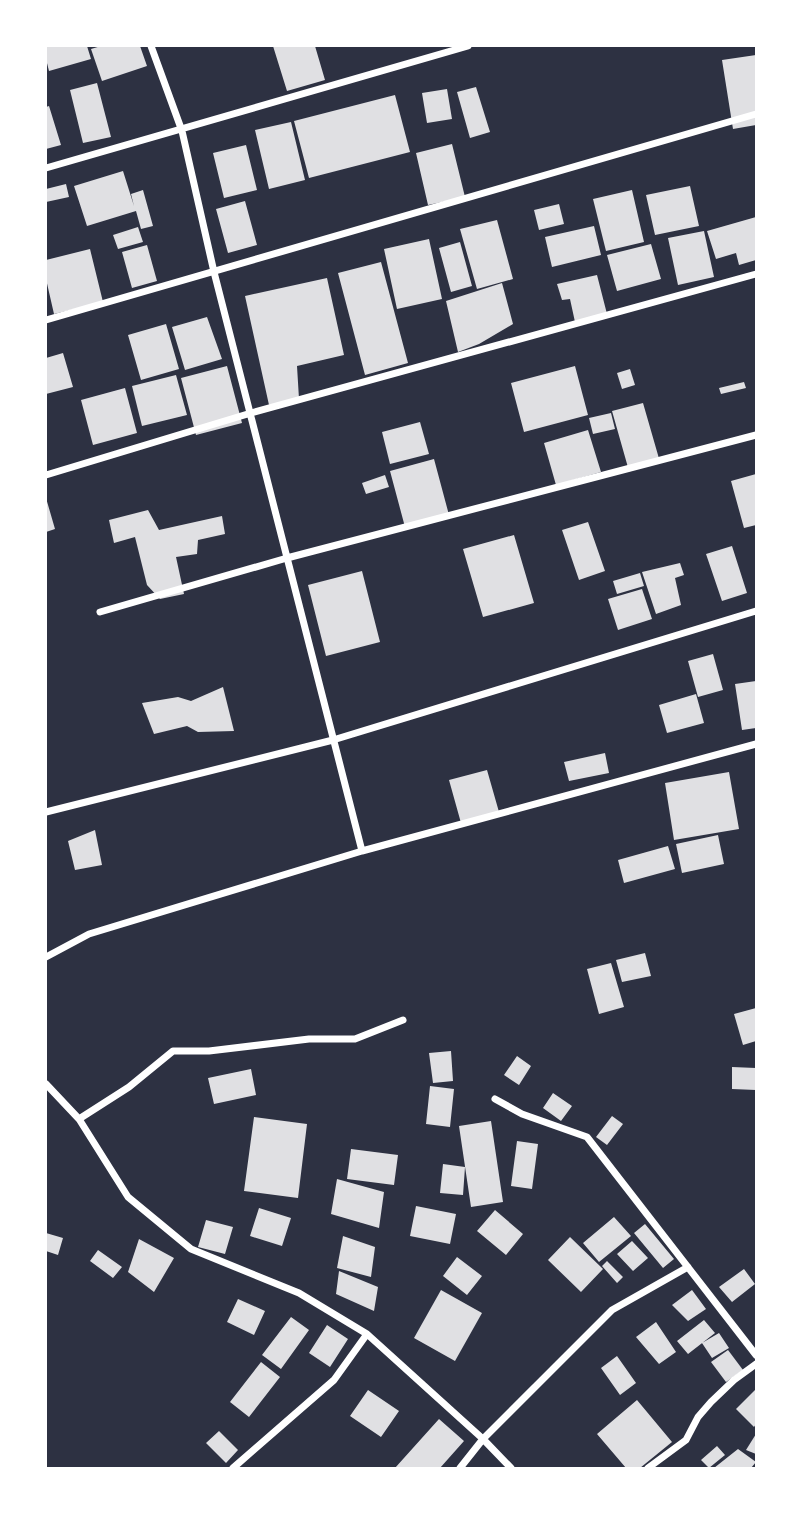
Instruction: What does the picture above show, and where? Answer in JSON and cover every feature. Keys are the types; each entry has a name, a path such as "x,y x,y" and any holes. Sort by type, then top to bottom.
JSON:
{"street":[{"path":"151,46 182,131 214,272 362,850"},
{"path":"46,168 182,131 468,46"},
{"path":"46,320 757,114"},
{"path":"46,475 251,413 757,274"},
{"path":"100,612 287,558 757,435"},
{"path":"46,811 333,740 757,611"},
{"path":"46,957 89,934 362,850 757,744"},
{"path":"79,1119 129,1087 173,1051 209,1051 309,1039 355,1039 403,1020"},
{"path":"46,1084 79,1119 128,1197 191,1249 299,1293 367,1334 483,1439 511,1468"},
{"path":"495,1099 522,1114 587,1137 757,1355"},
{"path":"460,1468 483,1439 612,1310 688,1267"},
{"path":"233,1468 334,1380 367,1334"},
{"path":"648,1468 687,1440 698,1417 711,1402 734,1380 757,1364"}],"building":[{"path":"46,46 87,46 91,59 49,71"},
{"path":"101,46 140,46 147,66 102,81 91,49"},
{"path":"273,46 315,46 325,80 287,91"},
{"path":"756,55 756,125 733,129 722,60"},
{"path":"97,83 111,137 83,143 70,90"},
{"path":"476,87 490,132 470,138 457,92"},
{"path":"447,89 452,119 427,123 422,93"},
{"path":"395,95 410,152 309,178 294,121"},
{"path":"49,106 61,145 46,149 46,107"},
{"path":"291,122 305,180 269,189 255,130"},
{"path":"452,144 465,197 428,205 416,153"},
{"path":"246,145 257,190 224,198 213,153"},
{"path":"123,171 134,206 131,194 143,190 153,226 141,229 136,211 87,226 74,186"},
{"path":"66,184 69,197 46,202 46,189"},
{"path":"690,186 699,226 655,235 646,195"},
{"path":"632,190 644,242 606,251 593,199"},
{"path":"245,201 257,245 228,253 216,209"},
{"path":"559,204 564,224 539,230 534,210"},
{"path":"756,217 756,260 739,265 736,253 716,259 707,231"},
{"path":"497,220 513,279 477,289 460,229"},
{"path":"594,226 601,255 552,267 545,237"},
{"path":"138,227 143,242 118,249 113,235"},
{"path":"704,231 714,277 678,285 668,238"},
{"path":"429,239 442,299 397,309 384,249"},
{"path":"460,242 472,286 451,292 439,248"},
{"path":"651,244 661,279 617,291 607,255"},
{"path":"147,245 157,281 132,288 122,252"},
{"path":"90,249 103,302 54,314 46,279 46,260"},
{"path":"381,262 408,363 365,375 338,273"},
{"path":"597,275 607,314 575,322 570,299 562,300 557,284"},
{"path":"327,278 344,355 297,366 299,399 269,405 245,296"},
{"path":"502,283 513,324 479,344 458,352 446,301"},
{"path":"207,317 222,359 185,370 172,327"},
{"path":"166,324 179,369 141,380 128,335"},
{"path":"63,353 73,387 46,394 46,358"},
{"path":"227,366 242,423 196,435 181,378"},
{"path":"575,366 588,415 524,432 511,383"},
{"path":"630,369 635,385 622,389 617,373"},
{"path":"176,375 187,415 142,426 132,386"},
{"path":"744,382 746,388 721,394 719,388"},
{"path":"125,388 137,433 93,445 81,400"},
{"path":"643,403 660,462 629,471 612,411"},
{"path":"611,413 615,429 593,434 589,418"},
{"path":"420,422 429,454 390,464 382,432"},
{"path":"588,430 601,472 556,485 544,443"},
{"path":"434,459 449,515 405,527 390,471"},
{"path":"756,474 756,525 744,528 731,481"},
{"path":"385,475 389,487 366,494 362,483"},
{"path":"46,498 55,529 46,532"},
{"path":"148,510 159,530 222,516 225,534 198,540 197,554 176,557 184,594 160,599 147,585 135,537 114,543 109,520"},
{"path":"588,522 605,571 579,580 562,530"},
{"path":"514,535 534,603 483,617 463,549"},
{"path":"732,546 747,593 722,601 706,554"},
{"path":"680,563 684,575 675,578 681,605 656,614 642,572"},
{"path":"362,571 380,642 326,656 308,585"},
{"path":"640,573 644,586 617,594 613,581"},
{"path":"642,589 652,619 618,630 608,599"},
{"path":"713,654 723,690 698,697 688,661"},
{"path":"756,681 756,728 742,730 735,684"},
{"path":"223,687 234,731 198,732 187,726 154,734 142,703 178,697 191,701"},
{"path":"696,694 704,723 667,733 659,705"},
{"path":"605,753 609,773 569,781 564,762"},
{"path":"487,770 499,812 461,823 449,780"},
{"path":"729,772 739,829 674,840 665,783"},
{"path":"95,830 102,865 75,870 68,841"},
{"path":"718,835 724,864 682,873 676,844"},
{"path":"668,846 675,869 624,883 618,860"},
{"path":"645,953 651,976 622,982 616,960"},
{"path":"611,963 624,1007 599,1014 587,969"},
{"path":"756,1008 756,1041 743,1045 734,1014"},
{"path":"451,1051 453,1081 433,1083 429,1053"},
{"path":"517,1056 531,1066 519,1085 504,1075"},
{"path":"732,1067 756,1068 756,1090 732,1089"},
{"path":"251,1069 256,1095 214,1104 208,1078"},
{"path":"430,1086 454,1089 450,1127 426,1124"},
{"path":"553,1093 572,1106 561,1121 543,1108"},
{"path":"612,1116 623,1124 607,1145 596,1137"},
{"path":"254,1117 307,1124 298,1198 244,1191"},
{"path":"491,1121 503,1202 471,1207 459,1126"},
{"path":"517,1141 538,1144 532,1189 511,1186"},
{"path":"351,1149 398,1155 394,1185 347,1179"},
{"path":"443,1164 465,1167 463,1195 440,1193"},
{"path":"337,1179 384,1192 379,1228 331,1214"},
{"path":"416,1206 456,1214 450,1244 410,1236"},
{"path":"259,1208 291,1218 282,1246 250,1236"},
{"path":"495,1210 523,1234 506,1255 477,1231"},
{"path":"614,1217 631,1236 599,1262 583,1243"},
{"path":"206,1220 233,1227 225,1254 198,1247"},
{"path":"645,1224 674,1259 663,1268 634,1233"},
{"path":"46,1233 63,1238 58,1255 46,1251"},
{"path":"343,1236 375,1247 371,1277 337,1268"},
{"path":"570,1237 603,1269 581,1292 548,1260"},
{"path":"139,1239 174,1258 154,1292 128,1272"},
{"path":"632,1241 648,1258 633,1271 617,1254"},
{"path":"98,1250 122,1267 113,1278 90,1261"},
{"path":"457,1257 482,1276 467,1295 443,1276"},
{"path":"607,1261 623,1277 617,1283 602,1266"},
{"path":"744,1269 755,1284 732,1302 719,1287"},
{"path":"339,1271 378,1287 374,1311 336,1294"},
{"path":"441,1290 482,1313 455,1361 414,1338"},
{"path":"692,1290 706,1309 688,1321 672,1305"},
{"path":"238,1299 265,1311 254,1335 227,1322"},
{"path":"291,1317 309,1330 281,1369 262,1355"},
{"path":"704,1320 715,1333 688,1354 677,1341"},
{"path":"656,1322 676,1352 659,1364 636,1337"},
{"path":"327,1325 348,1339 330,1367 309,1353"},
{"path":"719,1333 729,1348 712,1358 702,1343"},
{"path":"728,1350 743,1370 726,1382 711,1362"},
{"path":"617,1356 636,1383 620,1395 601,1368"},
{"path":"261,1362 280,1377 249,1417 230,1402"},
{"path":"368,1390 399,1411 381,1437 350,1416"},
{"path":"755,1390 756,1424 754,1427 736,1409"},
{"path":"637,1400 672,1442 640,1468 626,1468 597,1434"},
{"path":"439,1419 464,1441 440,1468 395,1468"},
{"path":"219,1431 238,1450 226,1463 206,1443"},
{"path":"756,1434 756,1454 746,1450"},
{"path":"717,1446 725,1455 709,1468 701,1460"},
{"path":"738,1449 756,1462 751,1468 714,1468"}]}
